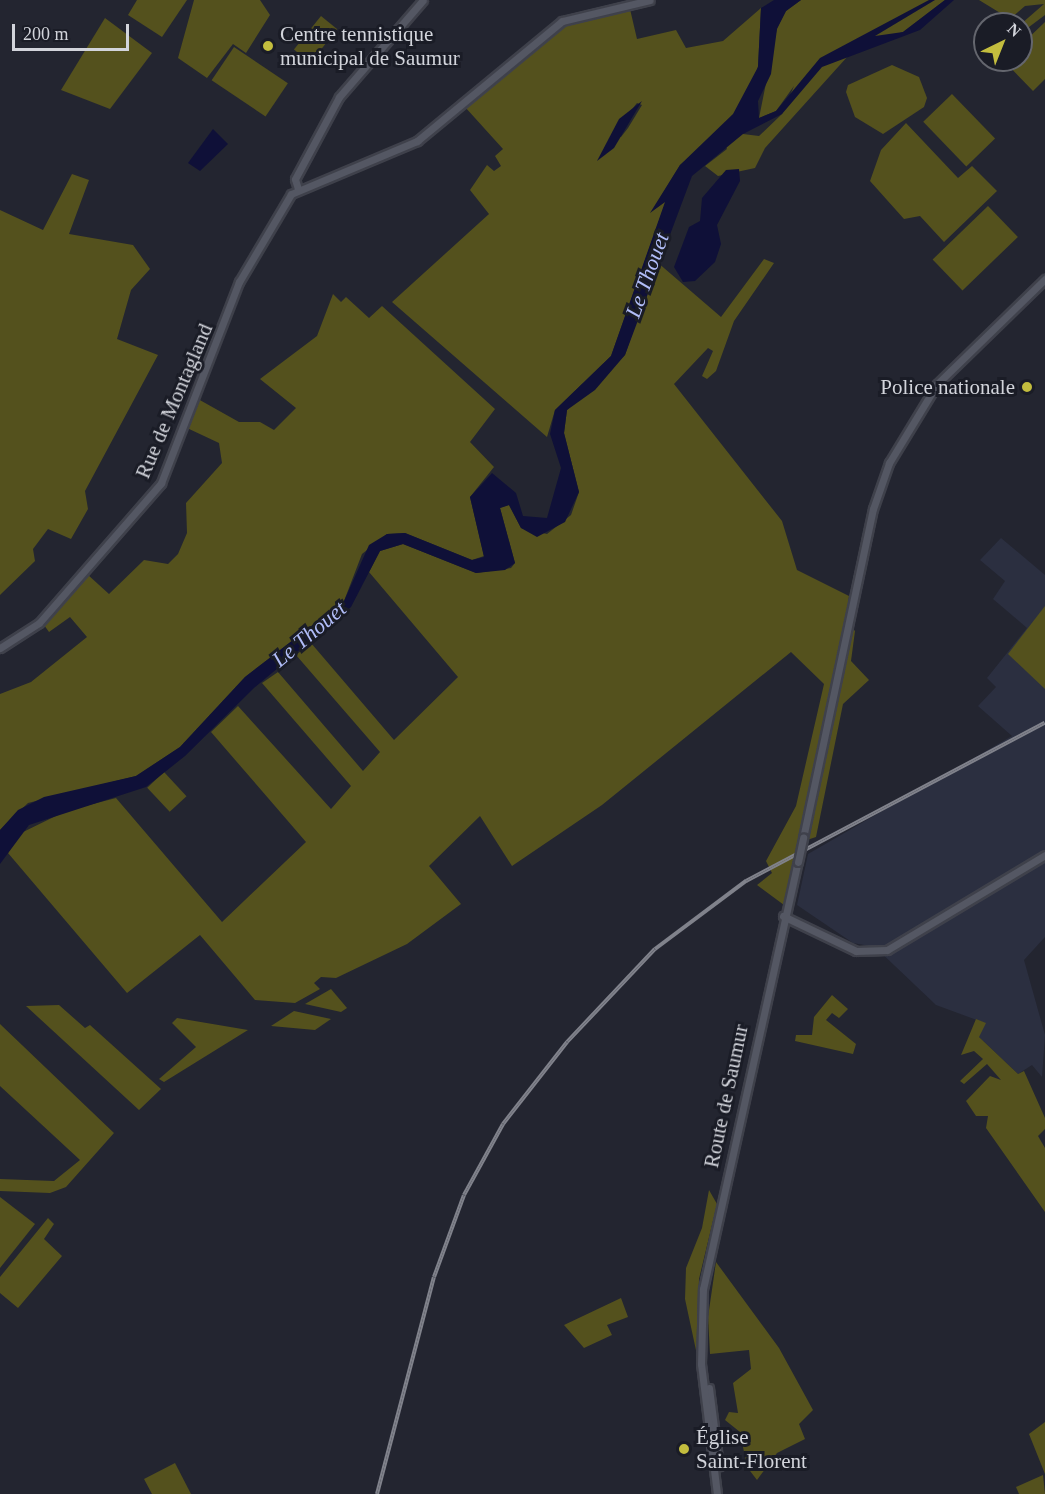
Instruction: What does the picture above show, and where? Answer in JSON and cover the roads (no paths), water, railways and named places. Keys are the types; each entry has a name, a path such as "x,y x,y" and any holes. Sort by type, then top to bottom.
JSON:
{"street":[{"name":"Rue de Montagland","path":"0,648 17,641 39,623 161,483 239,282 283,207 299,188 303,163 339,97 423,0"},
{"path":"299,188 417,141 562,21 650,0"},
{"name":"Route de Saumur","path":"720,1494 702,1339 710,1266 876,500 904,432 942,380 1045,279"},
{"path":"785,916 856,951 887,950 1045,855"}],"water":[{"name":"Le Thouet","path":"774,0 801,0 786,11 777,29 771,74 758,101 759,118 776,111 820,58 929,0 935,0 875,36 903,32 945,0 954,0 920,30 822,67 782,114 743,134 692,176 625,355 595,390 567,410 564,433 579,492 565,522 537,537 521,528 509,505 500,508 515,563 505,570 476,573 403,544 380,551 351,607 254,688 185,756 146,787 29,825 0,864 0,830 18,810 44,797 136,776 180,747 245,677 344,601 369,545 387,534 405,533 472,560 484,557 470,497 492,473 516,493 523,516 547,518 561,468 550,434 555,410 611,356 665,202 650,213 680,165 733,114 758,67 761,8"},
{"path":"642,101 614,148 597,161 619,119"},
{"path":"213,129 228,144 200,171 188,163"},
{"path":"739,169 740,181 717,225 721,244 715,262 695,281 683,282 674,267 689,227 700,221 702,198 726,170"}],"railway":[{"path":"377,1494 434,1277 464,1195 503,1124 567,1042 655,949 746,881 1045,723"}],"place":[{"name":"Centre tennistique municipal de Saumur","path":"268,46"},
{"name":"Police nationale","path":"1027,387"},
{"name":"Église Saint-Florent","path":"684,1449"}]}
